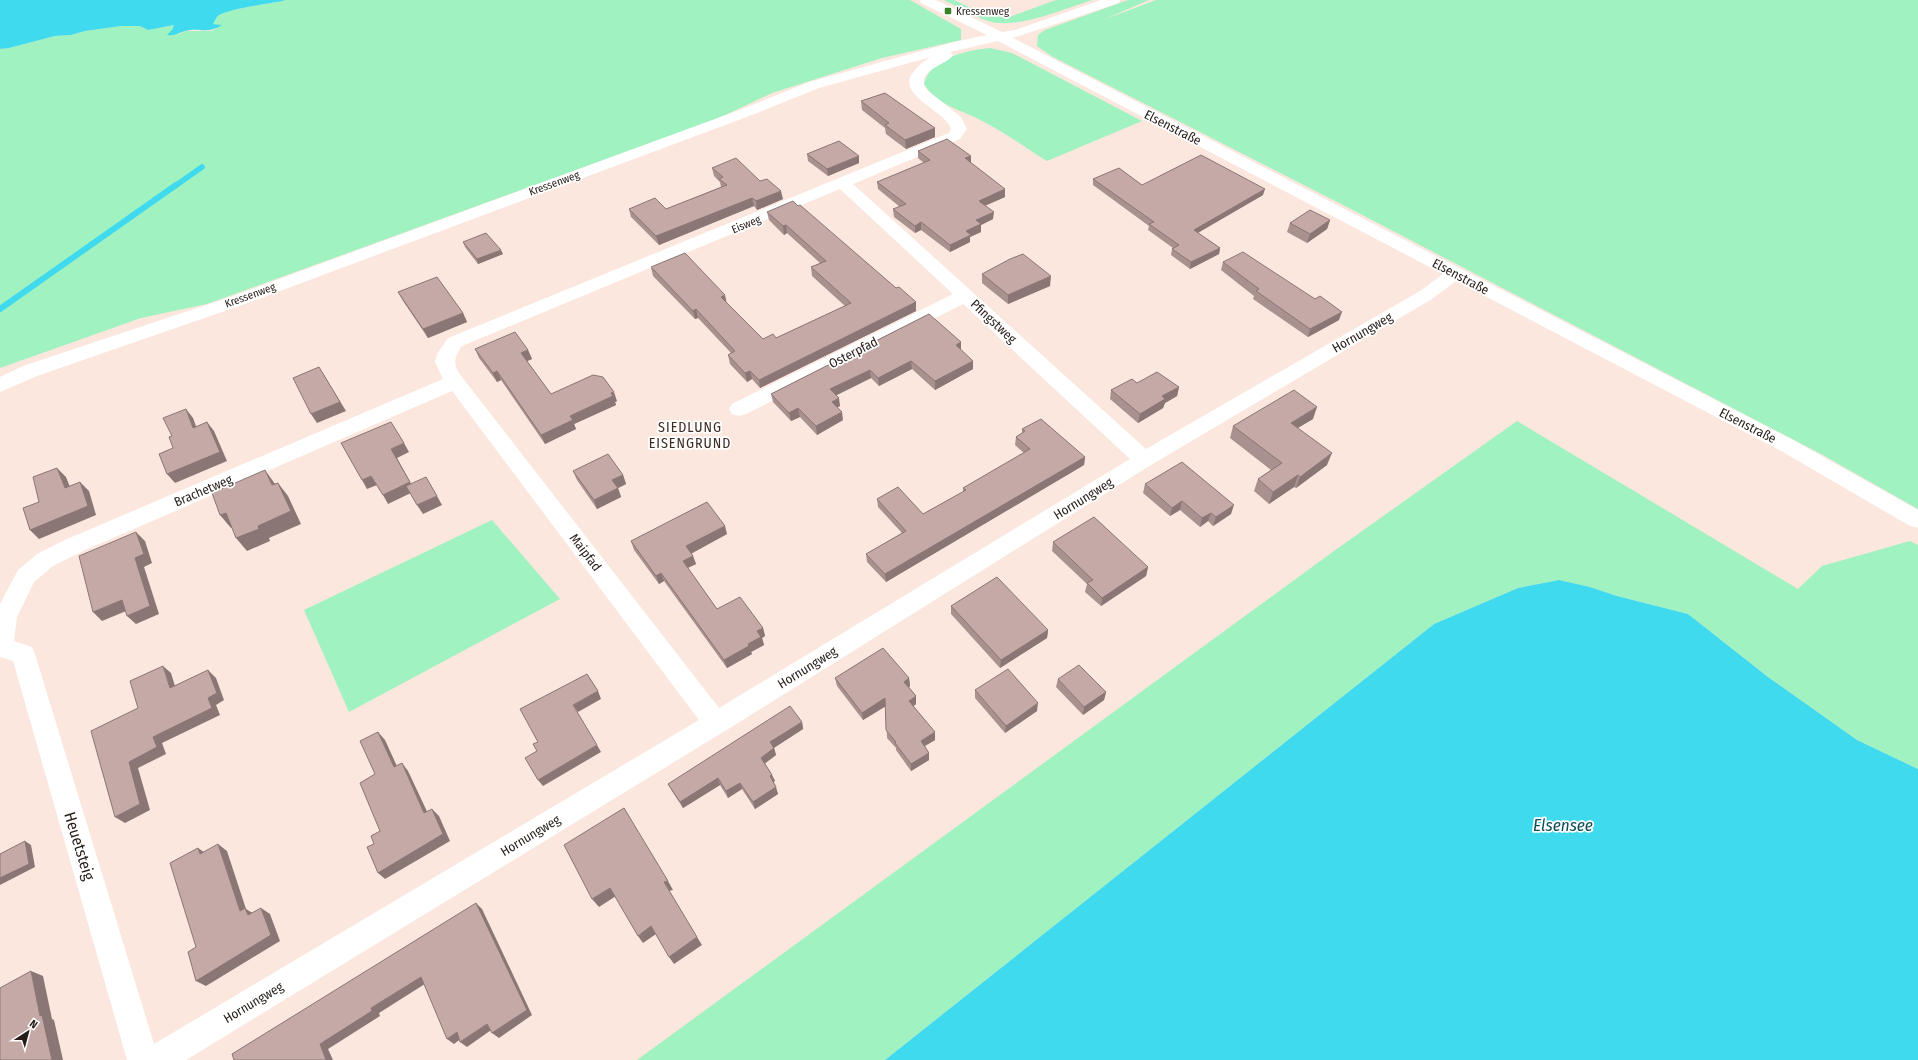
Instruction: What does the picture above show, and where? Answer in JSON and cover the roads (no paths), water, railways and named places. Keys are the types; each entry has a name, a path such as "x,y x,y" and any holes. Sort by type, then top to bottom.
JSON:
{"street":[{"name":"Elsenstraße","path":"926,0 1001,37 1788,446 1918,520"},
{"name":"Kressenweg","path":"0,385 30,371 299,278 742,114 814,85 959,45 1001,37 1027,30 1114,0"},
{"name":"Eisweg","path":"456,382 445,367 445,355 455,342 844,184 955,136 959,129 956,120 923,96 917,86 917,78 921,71 952,52 959,45"},
{"name":"Pfingstweg","path":"844,184 1144,460"},
{"name":"Hornungweg","path":"157,1060 716,723 1144,460 1426,295 1456,273"},
{"name":"Osterpfad","path":"739,409 966,295"},
{"name":"Brachetweg","path":"0,648 5,617 26,576 45,560 75,545 456,382"},
{"name":"Maipfad","path":"456,382 716,723"},
{"name":"Heuetsteig","path":"0,648 22,654 143,1060"}],"water":[{"path":"0,0 286,0 240,8 223,13 218,16 213,24 222,25 212,30 190,30 174,35 167,35 172,30 174,25 148,30 140,26 121,26 85,31 71,35 55,36 0,49"},
{"name":"Elsensee","path":"1559,580 1688,614 1768,677 1857,740 1918,769 1918,1060 885,1060 1434,624 1518,588"}],"waterway":[{"path":"175,186 202,167"},
{"path":"0,309 176,185"}],"place":[{"name":"Kressenweg","path":"948,11"}],"district":[{"name":"SIEDLUNG EISENGRUND","path":"690,436"}]}
